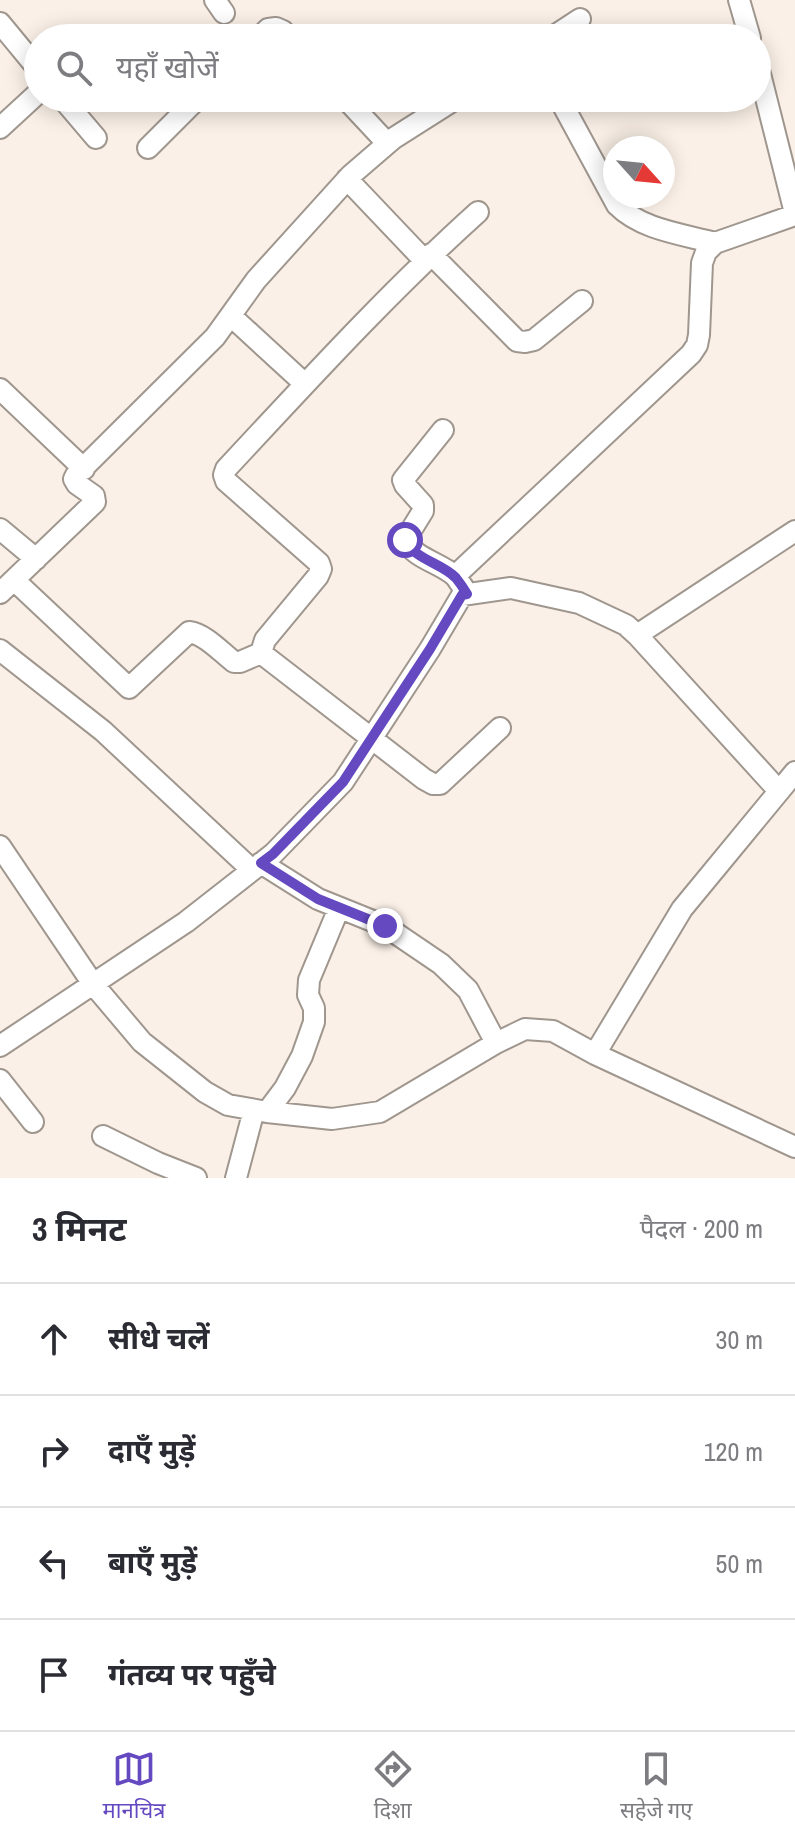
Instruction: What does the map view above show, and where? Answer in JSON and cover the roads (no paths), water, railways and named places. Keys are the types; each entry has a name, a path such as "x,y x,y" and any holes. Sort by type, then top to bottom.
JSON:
{"street":[{"path":"739,0 746,24"},
{"path":"572,24 580,19"},
{"path":"0,23 24,52"},
{"path":"0,128 24,106"},
{"path":"74,112 96,138"},
{"path":"148,148 184,112"},
{"path":"358,112 387,143"},
{"path":"435,112 387,143 347,179 256,280 215,337 76,475 74,479 77,484 94,496 95,502 7,587 129,688 189,632 195,632 234,662 261,653 265,640 321,569 319,563 226,481 226,469 428,257 478,212"},
{"path":"567,112 617,205 628,216 643,224 715,243"},
{"path":"455,576 691,354 699,335 702,263 706,252 715,243 795,214 770,112"},
{"path":"347,179 517,341 534,340 582,301"},
{"path":"231,316 305,384"},
{"path":"0,389 84,469"},
{"path":"443,430 403,480 423,505 423,511 405,540 406,545 418,554 455,576 467,594"},
{"path":"0,529 36,559"},
{"path":"637,635 795,531"},
{"path":"0,1046 186,922 273,854 343,782 462,595 511,588 579,603 626,625 779,791"},
{"path":"0,650 103,731 257,866 318,899 385,926 441,964 468,990 496,1043"},
{"path":"261,653 433,784 440,784 500,728"},
{"path":"595,1054 682,909 795,772"},
{"path":"0,846 93,984 142,1042 205,1092 228,1105 332,1119 380,1112 525,1029 553,1031 595,1054 795,1147"},
{"path":"236,1178 261,1111 285,1088 302,1056 314,1022 314,1008 308,995 309,980 339,908"},
{"path":"0,1080 33,1122"},
{"path":"103,1136 196,1178"}]}
